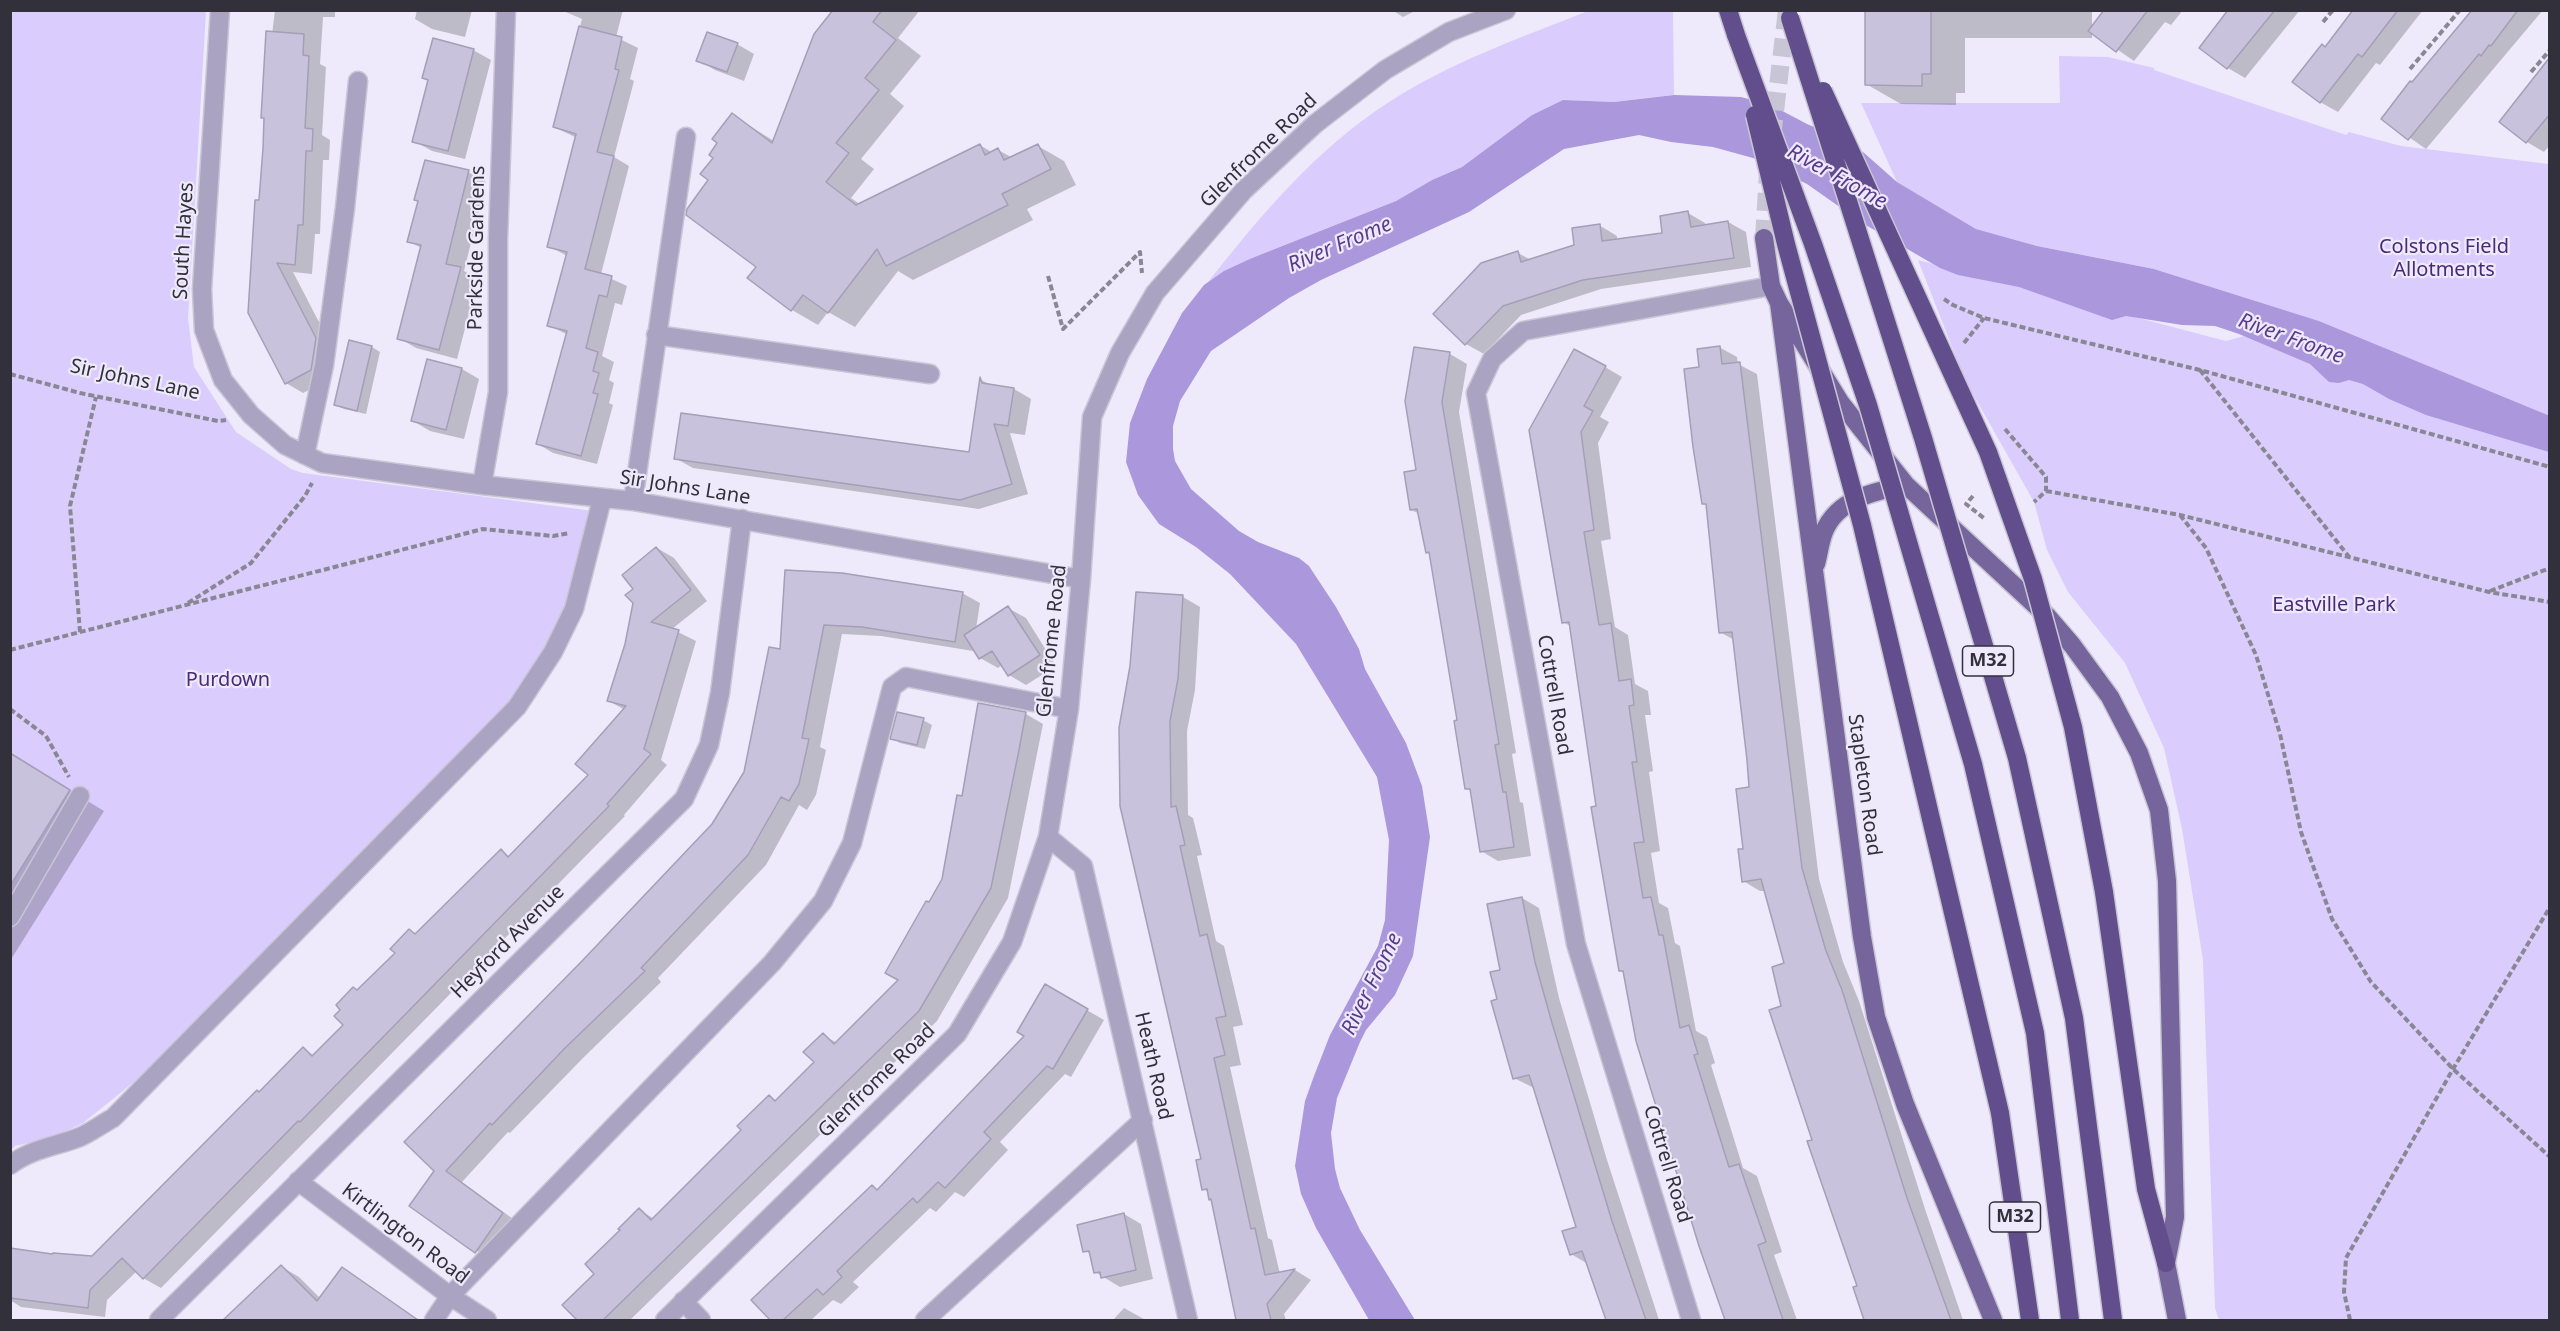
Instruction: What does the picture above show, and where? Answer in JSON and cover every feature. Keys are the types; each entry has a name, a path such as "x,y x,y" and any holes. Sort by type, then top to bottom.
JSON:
{"highway":[{"name":"M32","path":"1728,10 1813,244 1868,405 1973,764 2035,1033 2070,1320"},
{"name":"M32","path":"1789,14 1988,452 2033,579 2073,727 2104,892 2146,1189 2166,1263"},
{"name":"M32","path":"1789,14 1923,438 2016,758 2074,1018 2113,1320"},
{"name":"M32","path":"1736,35 1786,244 1862,525 2000,1113 2030,1320"}],"main road":[{"name":"Stapleton Road","path":"1764,237 1771,286 1779,303 1862,937 1876,1017 1905,1104 1993,1320"},
{"path":"1779,303 1840,402 1906,484 2047,616 2072,645 2110,697 2139,753 2159,810 2167,881 2175,1217 2166,1263 2177,1320"},
{"path":"1813,574 1824,531 1835,515 1848,503 1877,491 1906,484"}],"street":[{"name":"South Hayes","path":"220,10 202,288 204,330 223,380 251,415 285,445"},
{"name":"Parkside Gardens","path":"482,485 498,392 498,239 506,10"},
{"name":"Glenfrome Road","path":"665,1320 957,1034 1012,942 1048,837 1069,709 1092,417 1120,354 1155,293 1244,190 1315,124 1385,70 1449,32 1506,10"},
{"path":"305,455 324,365 345,208 358,81"},
{"path":"633,501 686,137"},
{"name":"Cottrell Road","path":"1691,1320 1576,944 1476,393 1492,359 1523,331 1771,286"},
{"path":"656,332 930,374"},
{"name":"Sir Johns Lane","path":"285,445 322,463 482,485 633,501 1081,579"},
{"path":"10,1165 18,1159 51,1145 81,1137 112,1118 517,707 553,652 574,609 602,499"},
{"name":"Heyford Avenue","path":"159,1320 684,799 709,745 720,693 742,519"},
{"path":"434,1320 450,1296 772,963 823,901 852,843 892,687 906,677 1069,709"},
{"path":"10,917 80,796"},
{"name":"Heath Road","path":"1048,837 1083,866 1188,1320"},
{"path":"925,1320 1143,1120"},
{"name":"Kirtlington Road","path":"298,1181 450,1296 487,1320"},
{"path":"683,1301 701,1320"}],"path":[{"path":"2323,22 2333,10"},
{"path":"2410,69 2460,10"},
{"path":"2531,72 2550,50"},
{"path":"1048,276 1063,329 1140,252 1143,282 1155,293"},
{"path":"1964,354 1964,344 1984,318 2199,370 2550,467"},
{"path":"2199,370 2350,558"},
{"name":"Sir Johns Lane","path":"10,374 96,397 218,421 251,415"},
{"path":"80,632 70,506 96,397"},
{"path":"2004,428 2046,477 2046,491 2034,502"},
{"path":"186,605 251,563 305,496 322,463"},
{"path":"2046,491 2180,515 2489,592 2550,603"},
{"path":"2180,515 2206,548 2256,655 2280,734 2301,832 2332,920 2371,982 2453,1069 2550,1157"},
{"path":"10,650 483,529 553,536 580,532 596,525"},
{"path":"2489,592 2550,568"},
{"path":"10,709 46,736 80,796"},
{"path":"2350,1320 2344,1292 2346,1258 2453,1069 2550,907"}],"green space":[{"name":"Purdown","path":"11,11 206,11 188,318 194,367 236,432 291,469 303,473 593,511 572,599 548,647 516,696 195,1023 134,1082 83,1123 52,1138 15,1146 11,1150"},
{"path":"1588,11 1673,11 1674,95 1614,102 1563,100 1532,115 1462,167 1432,180 1396,201 1252,258 1208,282 1291,184 1362,120 1413,88 1461,63"},
{"name":"Colstons Field Allotments","path":"2059,56 2108,57 2154,68 2154,70 2346,135 2349,132 2401,146 2549,164 2549,416 2319,321 2154,269 2037,246 1976,229 1897,182 1861,103 2060,103"},
{"name":"Eastville Park","path":"1918,260 2226,341 2244,336 2366,374 2549,437 2549,1320 2219,1320 2215,1308 2203,960 2182,829 2164,748 2125,663 2068,592 2047,550 2034,502 1965,380"}],"water":[{"name":"River Frome","path":"1674,95 1741,97 1771,105 1838,137 1863,152 1897,182 1976,229 2037,246 2154,269 2319,321 2550,416 2549,452 2426,415 2389,399 2363,384 2349,380 2339,383 2329,382 2310,364 2215,326 2182,325 2126,316 2112,320 2019,287 1958,275 1940,268 1864,224 1807,184 1753,158 1713,147 1639,135 1564,149 1469,212 1321,280 1289,298 1211,351 1180,401 1173,426 1175,461 1191,489 1239,531 1258,542 1299,558 1309,566 1336,607 1359,649 1365,669 1406,743 1422,786 1430,837 1413,956 1395,995 1366,1030 1360,1042 1337,1098 1331,1133 1335,1169 1340,1188 1360,1230 1415,1320 1369,1320 1316,1228 1301,1194 1295,1166 1305,1101 1314,1076 1330,1035 1378,946 1385,920 1389,840 1377,777 1296,644 1230,574 1196,547 1159,524 1138,495 1126,462 1130,423 1147,379 1182,313 1204,285 1224,271 1396,201 1432,180 1462,167 1532,115 1563,100 1614,102"}],"building":[{"path":"833,10 882,10 873,22 896,40 865,78 879,90 836,143 849,153 826,182 856,205 980,144 985,155 998,148 1004,160 1038,144 1051,169 1002,194 1008,205 886,266 877,249 828,313 803,295 791,311 747,278 756,267 686,215 687,209 708,180 700,174 713,158 709,155 717,143 712,139 732,113 772,143 814,34"},
{"path":"1865,10 1931,10 1931,74 1922,74 1922,86 1865,85"},
{"path":"2104,10 2148,10 2116,52 2088,31"},
{"path":"2228,10 2275,10 2227,69 2199,48"},
{"path":"2353,10 2398,10 2362,57 2358,54 2320,103 2292,82 2322,44 2325,47"},
{"path":"2472,10 2518,10 2491,46 2489,45 2481,56 2479,54 2408,140 2381,119 2410,81 2412,82"},
{"path":"579,26 622,37 615,69 619,70 597,152 614,156 585,269 612,276 607,297 599,295 586,348 598,352 593,371 599,373 593,393 598,394 581,456 536,444 567,331 547,326 567,252 547,247 576,134 553,127"},
{"path":"266,31 304,34 303,55 309,56 305,128 313,129 312,151 306,151 303,225 298,225 295,265 277,263 316,338 311,370 285,384 248,313 255,200 259,200 263,148 264,118 261,118"},
{"path":"707,32 738,43 727,72 696,61"},
{"path":"433,38 474,49 448,151 412,142 428,80 422,78"},
{"path":"2550,57 2550,114 2526,143 2499,122"},
{"path":"425,160 469,170 446,264 461,267 439,350 397,339 421,245 407,242 418,201 414,200"},
{"path":"1688,211 1691,227 1728,221 1734,258 1583,280 1503,306 1465,345 1433,314 1481,263 1518,251 1521,262 1574,245 1572,228 1600,224 1602,241 1662,233 1660,216"},
{"path":"349,340 372,346 357,411 334,405"},
{"path":"1720,346 1722,364 1740,362 1802,868 1826,951 1842,990 1907,1198 1951,1320 1864,1320 1853,1287 1857,1286 1807,1141 1812,1140 1769,1010 1781,1006 1772,967 1784,963 1761,879 1742,882 1738,849 1743,849 1736,789 1749,787 1747,760 1732,632 1719,633 1706,504 1702,504 1684,369 1699,367 1697,349"},
{"path":"1414,347 1450,352 1442,402 1499,744 1495,745 1503,792 1506,792 1514,847 1480,852 1470,789 1465,789 1454,721 1457,720 1429,552 1426,553 1417,509 1410,510 1404,472 1416,470 1405,401"},
{"path":"1574,349 1606,366 1584,406 1593,411 1581,432 1594,530 1584,532 1599,625 1611,623 1619,681 1631,679 1634,705 1629,706 1637,762 1632,762 1644,842 1634,843 1643,898 1651,897 1659,935 1663,935 1680,1028 1689,1025 1698,1054 1694,1055 1729,1167 1739,1164 1766,1242 1758,1245 1783,1320 1725,1320 1699,1246 1636,1041 1623,971 1619,971 1591,807 1596,806 1569,622 1562,623 1529,430"},
{"path":"427,359 462,368 446,430 411,421"},
{"path":"980,377 982,383 1014,388 1008,426 994,424 1012,484 960,500 674,459 681,413 969,452"},
{"path":"656,547 691,590 651,622 679,630 644,749 651,754 607,804 609,806 143,1279 122,1258 90,1290 88,1308 10,1298 10,1248 52,1254 92,1256 257,1090 259,1092 303,1047 312,1056 343,1025 334,1016 340,1010 336,1005 353,987 357,990 395,953 390,949 409,929 415,934 501,849 508,857 588,775 575,764 626,706 607,701 625,644 633,603 625,595 633,589 622,575"},
{"path":"785,570 842,573 963,592 955,642 862,627 824,625 802,738 809,739 799,784 789,801 781,797 748,855 641,968 645,971 565,1048 492,1125 490,1123 446,1171 503,1213 475,1253 409,1206 434,1171 404,1142 582,961 712,824 744,772 769,647 780,649"},
{"path":"1136,592 1183,595 1178,679 1170,721 1171,807 1176,806 1185,845 1180,846 1200,936 1207,934 1226,1016 1216,1018 1225,1055 1214,1058 1251,1229 1255,1228 1265,1275 1295,1269 1267,1304 1271,1320 1236,1320 1211,1199 1209,1200 1207,1189 1202,1190 1196,1160 1201,1159 1120,806 1119,728 1130,666"},
{"path":"1008,606 1040,655 1008,676 992,651 979,659 964,635"},
{"path":"978,703 1026,712 1019,750 991,888 919,1011 603,1320 577,1320 562,1305 594,1274 585,1264 620,1230 618,1229 639,1208 651,1220 741,1130 737,1126 769,1095 775,1101 814,1062 803,1052 823,1033 834,1044 898,980 885,973 926,901 929,902 942,879 957,795 962,796"},
{"path":"897,712 924,718 917,745 890,739"},
{"path":"10,753 70,790 10,886"},
{"path":"1522,897 1535,962 1552,1023 1612,1221 1646,1320 1606,1320 1582,1251 1570,1255 1562,1231 1576,1227 1534,1090 1529,1075 1513,1079 1491,1001 1497,999 1490,972 1500,970 1487,904"},
{"path":"1045,984 1088,1009 1053,1069 1047,1066 984,1132 991,1139 945,1188 938,1182 917,1203 913,1198 837,1271 842,1277 823,1295 817,1289 783,1320 770,1320 751,1300 872,1185 877,1190 1024,1036 1017,1032"},
{"path":"1124,1213 1136,1270 1101,1278 1100,1272 1094,1273 1089,1251 1083,1252 1077,1225"},
{"path":"281,1265 317,1301 342,1267 418,1320 223,1320"}],"tunnel":[{"path":"1772,137 1787,10"},
{"path":"1764,238 1768,173"}]}
